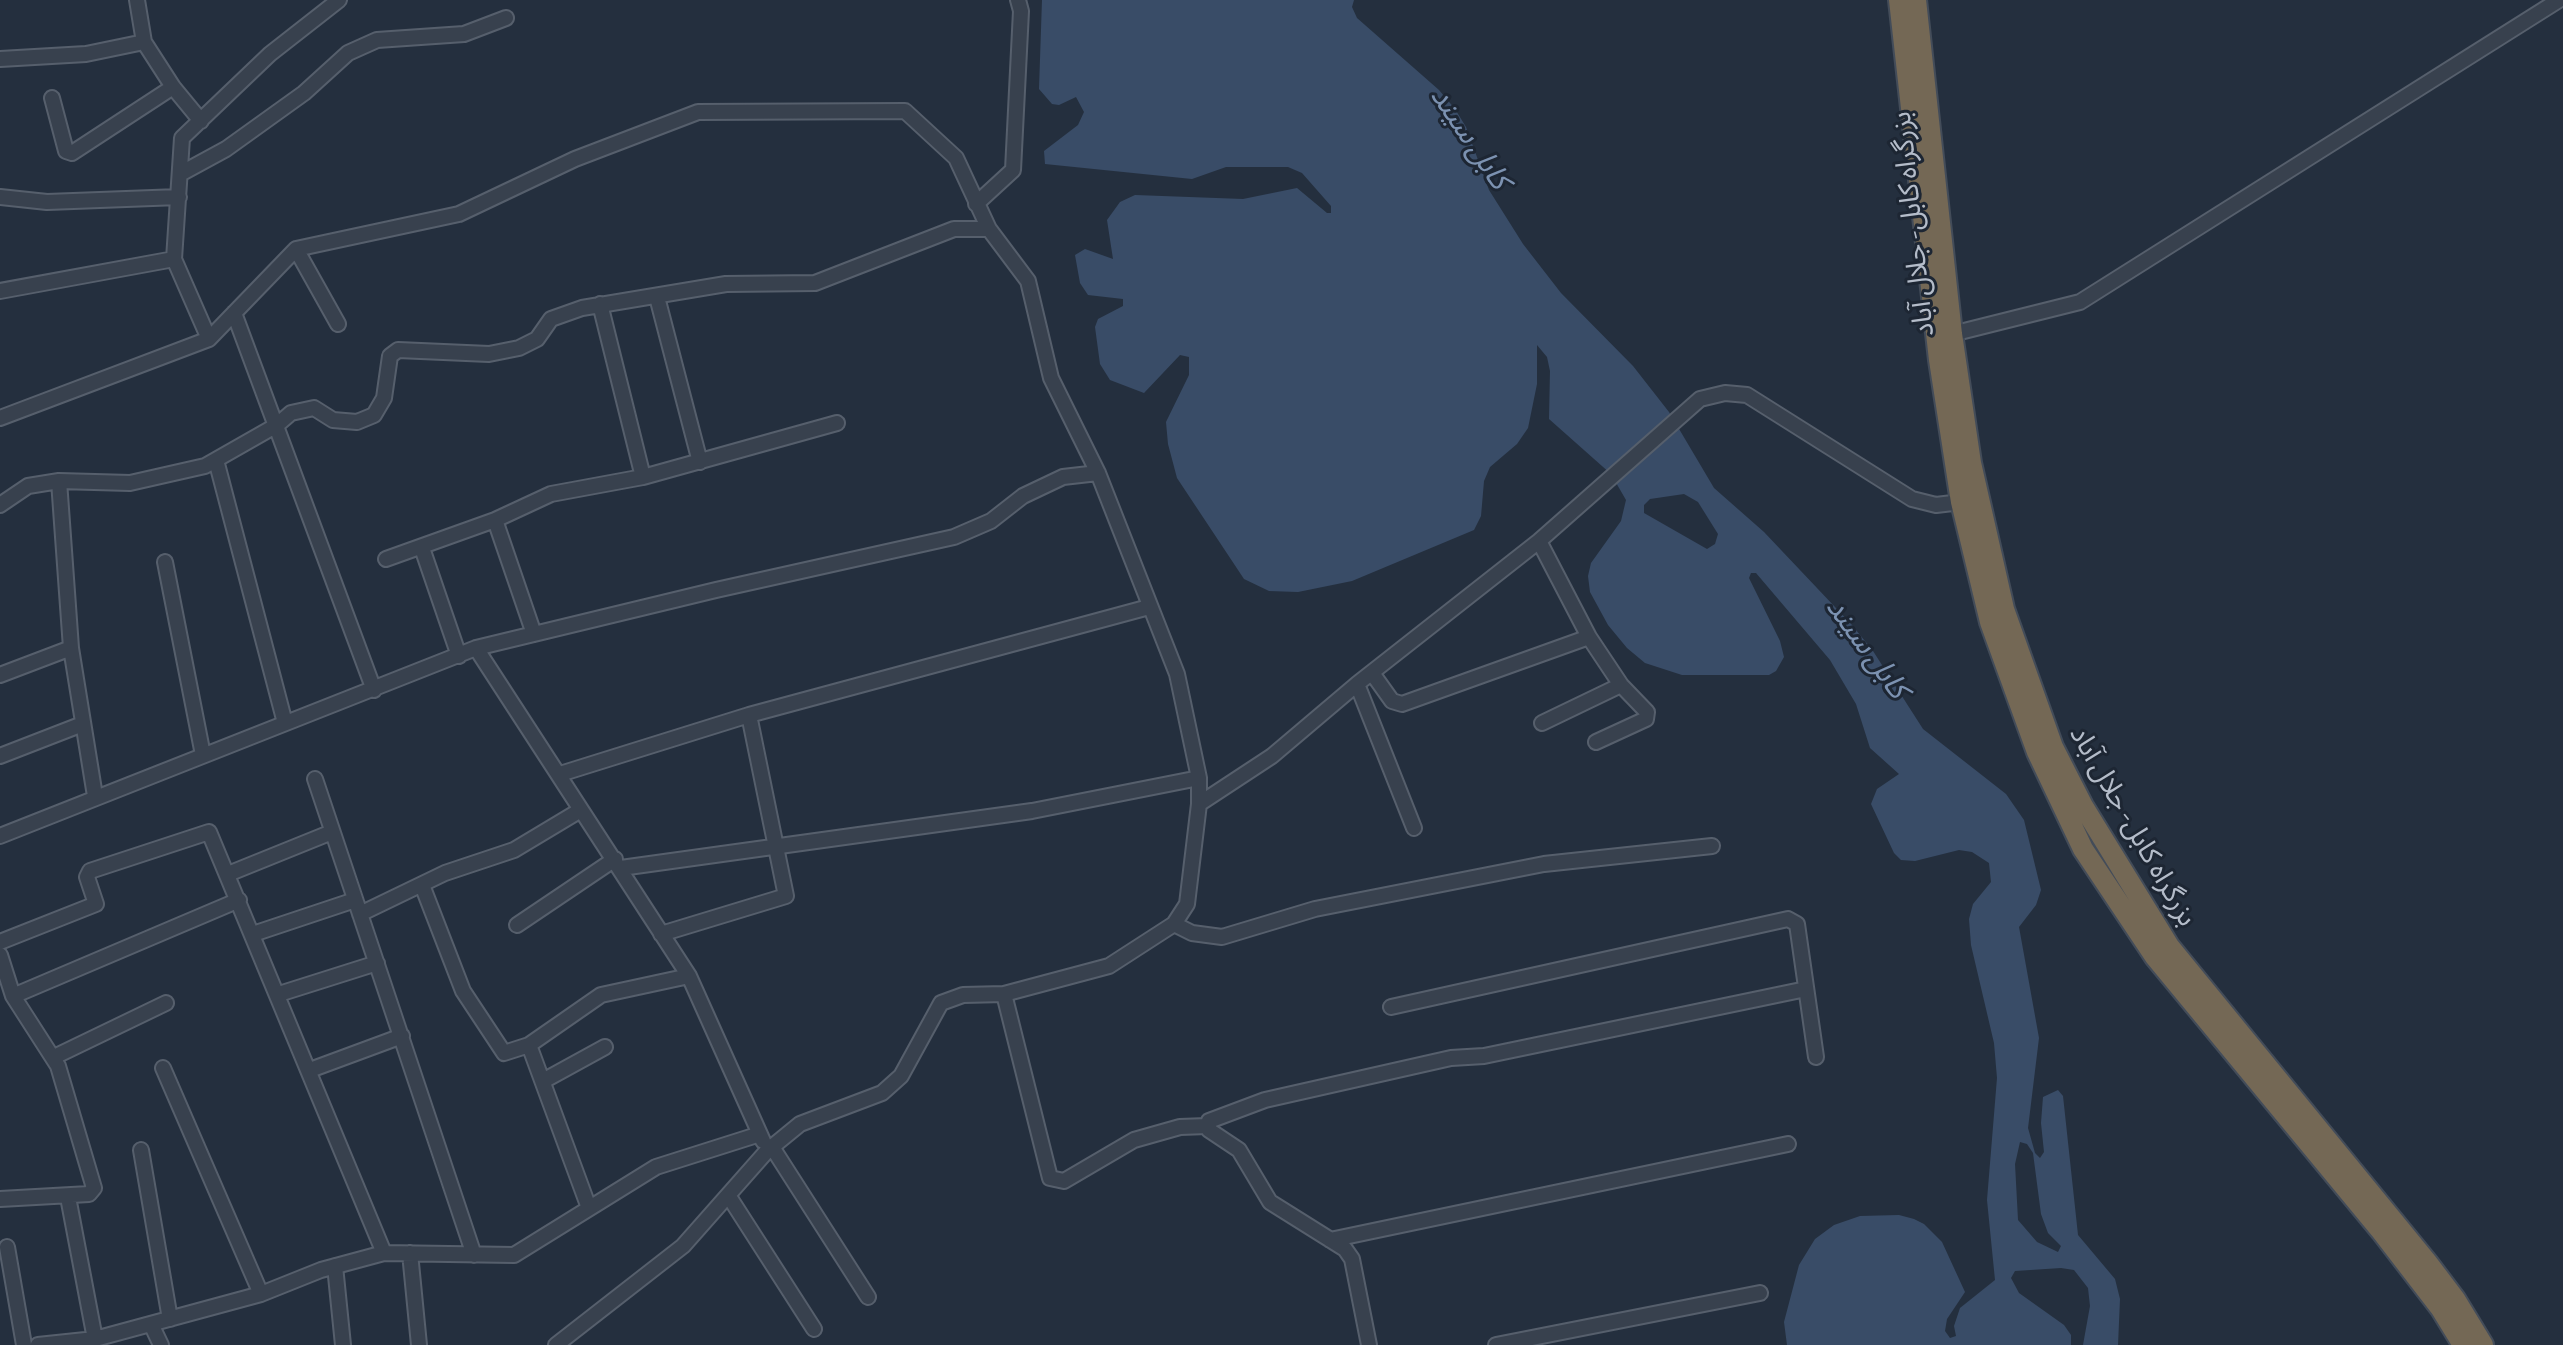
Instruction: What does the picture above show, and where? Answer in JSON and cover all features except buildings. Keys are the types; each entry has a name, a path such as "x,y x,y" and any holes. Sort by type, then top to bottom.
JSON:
{"highway":[{"name":"بزرگراه کابل- جلال آباد","path":"1899,0 1963,464 2004,609 2038,710 2083,806 2162,952"},
{"name":"بزرگراه کابل- جلال آباد","path":"1916,0 1939,288 1952,334 1947,359"},
{"name":"بزرگراه کابل- جلال آباد","path":"1963,464 1961,502 1990,622 2037,752 2083,849 2162,952 2483,1345"},
{"name":"بزرگراه کابل- جلال آباد","path":"2448,1304 2463,1345"}],"street":[{"path":"137,0 144,42 173,87 201,121"},
{"path":"209,339 174,259 182,138 270,54 339,0"},
{"path":"976,204 1013,170 1021,11 1018,0"},
{"path":"1952,334 2080,302 2559,0"},
{"path":"180,174 226,149 271,117 348,53 377,40 464,34 506,18"},
{"path":"0,59 86,54 144,42"},
{"path":"52,98 66,151 72,153 173,87"},
{"path":"0,418 64,391 209,339 296,249 459,214 575,159 698,112 905,111 956,158 989,229 1028,281 1051,378 1098,473 1177,674 1199,778 1199,804 1187,904 1174,924 1109,966 1004,994 963,995 941,1003 901,1076 882,1093 800,1124 770,1149 683,1246 569,1340 556,1345"},
{"path":"0,197 47,202 179,197"},
{"path":"0,505 28,486 59,481 130,483 205,466 277,425 291,413 314,408 333,420 357,422 374,415 384,398 390,356 398,350 489,354 519,348 537,339 551,319 600,304 726,284 815,283 954,229 989,229"},
{"path":"296,249 338,324"},
{"path":"0,291 174,259"},
{"path":"657,297 700,462"},
{"path":"600,304 643,477"},
{"path":"234,313 374,690"},
{"path":"1199,804 1272,756 1357,684 1539,541 1680,413 1700,399 1725,393 1747,395 1912,499 1936,505 1961,502"},
{"path":"386,559 495,520 551,494 643,477 837,423"},
{"path":"216,460 285,723"},
{"path":"0,836 476,648 954,537 991,521 1023,496 1063,477 1098,473"},
{"path":"59,481 71,648 80,725 95,796"},
{"path":"495,520 534,634"},
{"path":"1539,541 1589,637 1621,685 1648,715 1596,742"},
{"path":"422,548 459,656"},
{"path":"165,562 203,755"},
{"path":"560,774 749,715 1149,607"},
{"path":"1372,673 1392,701 1402,704 1589,637"},
{"path":"0,675 71,648"},
{"path":"476,648 689,976 760,1134 868,1297"},
{"path":"1357,684 1414,828"},
{"path":"1542,723 1621,685"},
{"path":"661,934 785,899 778,844 749,715"},
{"path":"0,756 80,725"},
{"path":"517,925 618,863 1032,811 1199,778"},
{"path":"315,779 474,1255"},
{"path":"253,934 358,907 422,885 514,850 579,811"},
{"path":"0,942 96,904 87,877 90,871 206,831 228,874 279,994 384,1253"},
{"path":"228,874 332,832"},
{"path":"1174,924 1192,933 1222,937 1315,909 1544,864 1712,846"},
{"path":"422,885 463,991 499,1049 509,1053 529,1045 601,995 689,976"},
{"path":"13,996 239,900"},
{"path":"1391,1007 1788,919 1797,924 1816,1057"},
{"path":"0,955 13,996 54,1057 94,1188 89,1194 68,1197 0,1199"},
{"path":"279,994 377,963"},
{"path":"1207,1126 1209,1121 1280,1097 1451,1058 1484,1056 1806,989"},
{"path":"1004,994 1050,1178 1064,1181 1134,1140 1180,1127 1207,1126 1239,1150 1270,1202 1330,1240 1352,1259 1369,1345"},
{"path":"54,1057 166,1003"},
{"path":"310,1070 402,1036"},
{"path":"529,1045 589,1208"},
{"path":"543,1081 605,1047"},
{"path":"163,1068 261,1294"},
{"path":"38,1345 75,1344 95,1339 261,1294 335,1266 384,1253 514,1255 656,1167 760,1134"},
{"path":"1330,1240 1788,1144"},
{"path":"141,1150 170,1319"},
{"path":"728,1195 814,1329"},
{"path":"68,1197 95,1339"},
{"path":"7,1247 24,1345"},
{"path":"410,1253 419,1345"},
{"path":"335,1266 343,1345"},
{"path":"1496,1345 1760,1293"},
{"path":"151,1324 161,1345"}],"water":[{"name":"کابل سيند","path":"1042,0 1354,0 1352,7 1357,18 1439,90 1466,127 1489,190 1523,244 1561,293 1633,366 1669,412 1714,488 1764,532 1852,625 1873,651 1923,729 2006,794 2024,820 2041,890 2036,905 2019,927 2039,1038 2028,1128 2035,1153 2040,1158 2044,1152 2041,1123 2043,1097 2058,1090 2063,1096 2078,1235 2115,1279 2120,1299 2118,1345 2083,1345 2090,1306 2088,1288 2074,1270 2061,1268 2015,1271 2011,1278 2019,1293 2064,1325 2071,1335 2071,1345 1787,1345 1784,1322 1799,1265 1815,1239 1834,1225 1860,1216 1899,1215 1914,1219 1924,1224 1942,1242 1965,1292 1947,1319 1945,1331 1950,1338 1956,1336 1954,1326 1960,1308 1995,1280 1987,1200 1997,1078 1994,1043 1971,945 1969,919 1973,904 1991,882 1989,863 1972,852 1959,850 1915,861 1901,860 1894,853 1871,804 1877,789 1899,774 1870,748 1856,704 1830,660 1756,573 1751,573 1749,578 1780,641 1784,657 1776,671 1769,675 1682,675 1645,663 1627,648 1608,625 1590,592 1588,576 1591,563 1621,521 1626,500 1611,474 1549,419 1550,371 1547,357 1537,345 1537,384 1528,428 1517,444 1490,467 1484,481 1481,516 1474,530 1352,581 1298,592 1269,591 1244,579 1177,478 1168,444 1166,422 1189,375 1189,357 1180,355 1144,393 1110,380 1100,364 1095,327 1098,319 1123,306 1123,299 1088,295 1080,283 1075,255 1085,249 1113,259 1107,220 1120,202 1135,195 1243,199 1297,188 1327,213 1331,213 1331,206 1302,173 1288,167 1226,167 1192,179 1045,164 1044,151 1078,125 1084,112 1076,97 1059,105 1052,104 1039,89","holes":["1684,494 1698,502 1718,534 1715,544 1707,549 1644,513 1644,505 1650,499","2020,1142 2027,1144 2033,1153 2041,1214 2048,1233 2061,1246 2058,1252 2037,1242 2018,1220 2015,1164"]}]}
